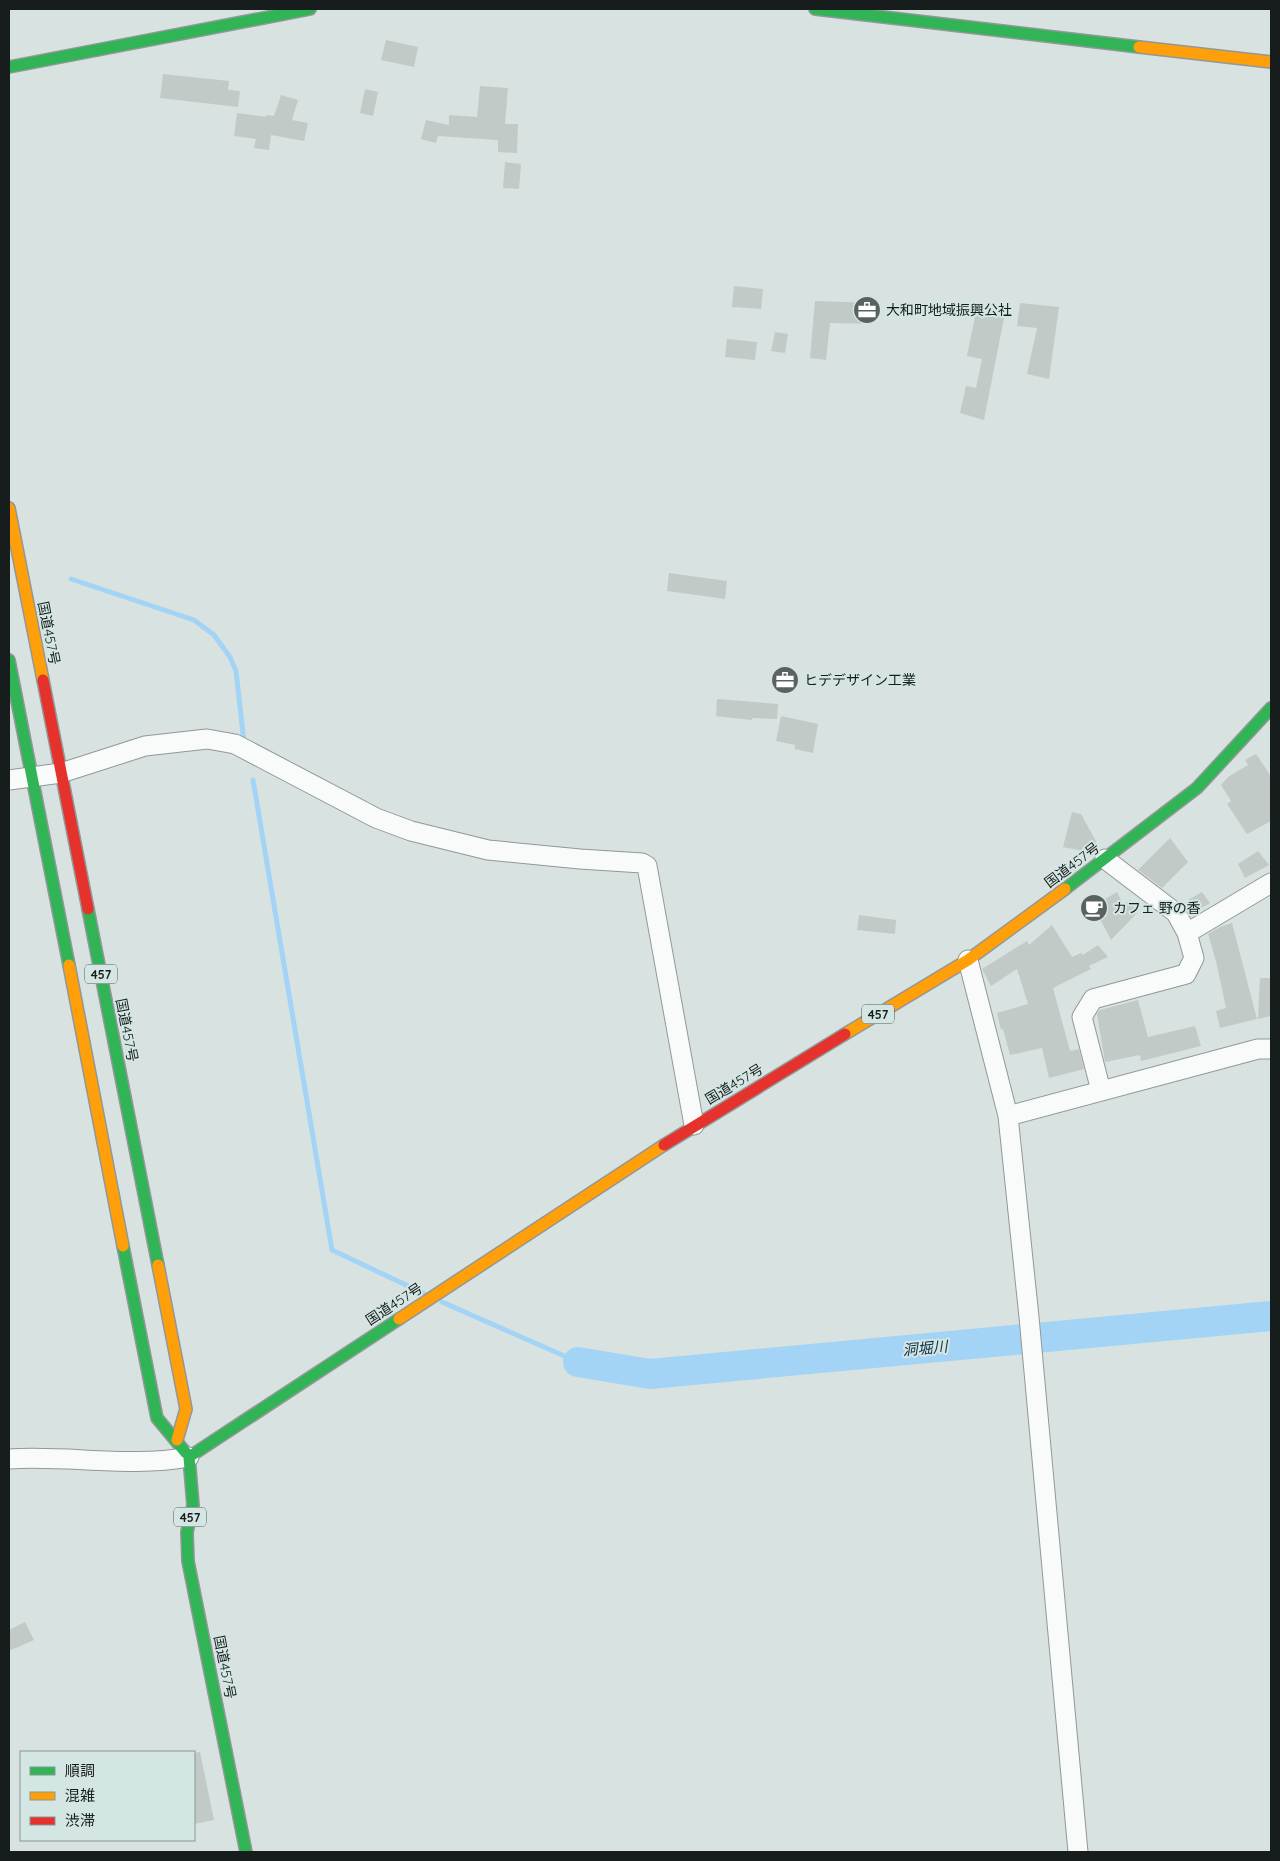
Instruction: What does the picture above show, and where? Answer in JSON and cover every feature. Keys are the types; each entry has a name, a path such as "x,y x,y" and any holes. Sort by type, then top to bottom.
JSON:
{"main road":[{"path":"9,67 310,9"},
{"path":"815,9 1271,62"},
{"name":"国道457号","path":"9,508 186,1409 177,1440"},
{"name":"457","path":"9,660 157,1418 177,1440 189,1457"},
{"name":"国道457号","path":"246,1852 188,1561 187,1532 193,1505 189,1457 457,1283 694,1125 968,960 1105,859 1197,788 1271,708"}],"street":[{"path":"9,780 61,773 145,746 216,739 235,744 376,818 411,831 488,850 580,859 642,862 647,866 694,1125"},
{"path":"1100,1091 1082,1017 1093,1000 1186,974 1194,958 1187,933 1176,913 1105,859"},
{"path":"1187,933 1271,883"},
{"path":"968,960 1008,1116 1032,1348 1078,1852"},
{"path":"1008,1116 1258,1049 1271,1049"},
{"path":"9,1459 39,1457 165,1462 189,1457"}],"building":[{"path":"386,40 418,47 414,67 381,60"},
{"path":"163,74 229,81 228,90 240,91 238,107 160,98"},
{"path":"480,86 508,88 505,124 518,124 517,153 498,152 498,140 438,136 436,143 421,139 426,120 449,125 449,115 477,117"},
{"path":"365,89 378,92 373,116 360,113"},
{"path":"281,95 298,100 292,120 308,123 304,141 271,135 269,150 254,148 256,139 234,136 237,113 266,117 266,115 274,116"},
{"path":"505,162 521,164 519,189 503,188"},
{"path":"734,286 763,289 761,309 732,307"},
{"path":"815,301 873,303 872,324 830,323 826,360 810,358"},
{"path":"1020,303 1059,307 1049,379 1027,374 1037,328 1017,326"},
{"path":"977,307 1005,313 984,420 960,413 966,386 976,388 982,359 967,356"},
{"path":"775,332 788,334 785,353 771,351"},
{"path":"727,339 757,342 755,360 725,357"},
{"path":"669,573 727,581 725,599 667,591"},
{"path":"717,699 778,704 777,719 752,718 752,720 716,716"},
{"path":"781,716 818,724 813,753 795,749 795,745 776,741"},
{"path":"1256,754 1271,776 1271,821 1247,834 1227,804 1231,801 1221,785 1228,777 1248,765 1245,760"},
{"path":"1072,812 1081,814 1096,841 1095,848 1089,852 1063,847"},
{"path":"1170,838 1188,862 1162,888 1138,870"},
{"path":"1258,851 1269,865 1245,878 1238,864"},
{"path":"1117,892 1123,904 1130,900 1137,913 1111,940 1100,919 1107,915 1100,902"},
{"path":"1202,892 1210,903 1196,911 1188,900"},
{"path":"859,915 896,920 895,934 857,930"},
{"path":"1232,923 1257,1019 1220,1028 1216,1011 1226,1008 1208,934"},
{"path":"1052,925 1072,957 1081,953 1083,955 1098,945 1108,957 1089,966 1091,969 1053,988 1070,1051 1079,1049 1084,1069 1049,1078 1042,1048 1010,1055 1003,1029 1001,1030 997,1013 1028,1004 1017,969 991,986 982,969 1027,941 1029,945"},
{"path":"1260,978 1271,978 1271,1016 1258,1019"},
{"path":"1138,1000 1148,1037 1195,1026 1201,1046 1141,1061 1140,1055 1105,1062 1097,1014 1100,1010"},
{"path":"25,1622 34,1640 9,1651 9,1630"},
{"path":"200,1752 214,1820 195,1824 195,1753"}],"waterway":[{"path":"71,579 194,620 214,635 230,657 236,671 244,743"},
{"path":"253,780 332,1250 423,1293"},
{"path":"442,1302 578,1362"},
{"name":"洞堀川","path":"578,1362 650,1374 1271,1316"}],"traffic: fast":[{"path":"9,67 310,9"},
{"path":"815,9 1139,47"},
{"path":"9,660 69,965"},
{"path":"1065,889 1197,788 1271,708"},
{"path":"88,909 158,1265"},
{"path":"123,1246 157,1418 186,1453"},
{"path":"246,1852 188,1561 187,1532 193,1505 189,1457 399,1319"}],"traffic: slow":[{"path":"1139,47 1271,62"},
{"path":"9,508 43,680"},
{"path":"845,1034 968,960 1065,889"},
{"path":"69,965 123,1246"},
{"path":"399,1319 664,1145"},
{"path":"158,1265 186,1409 177,1440"}],"traffic: jam":[{"path":"43,680 88,909"},
{"path":"664,1145 845,1034"}],"place":[{"name":"大和町地域振興公社","path":"867,310"},
{"name":"ヒデデザイン工業","path":"785,680"},
{"name":"カフェ 野の香","path":"1094,908"}]}
